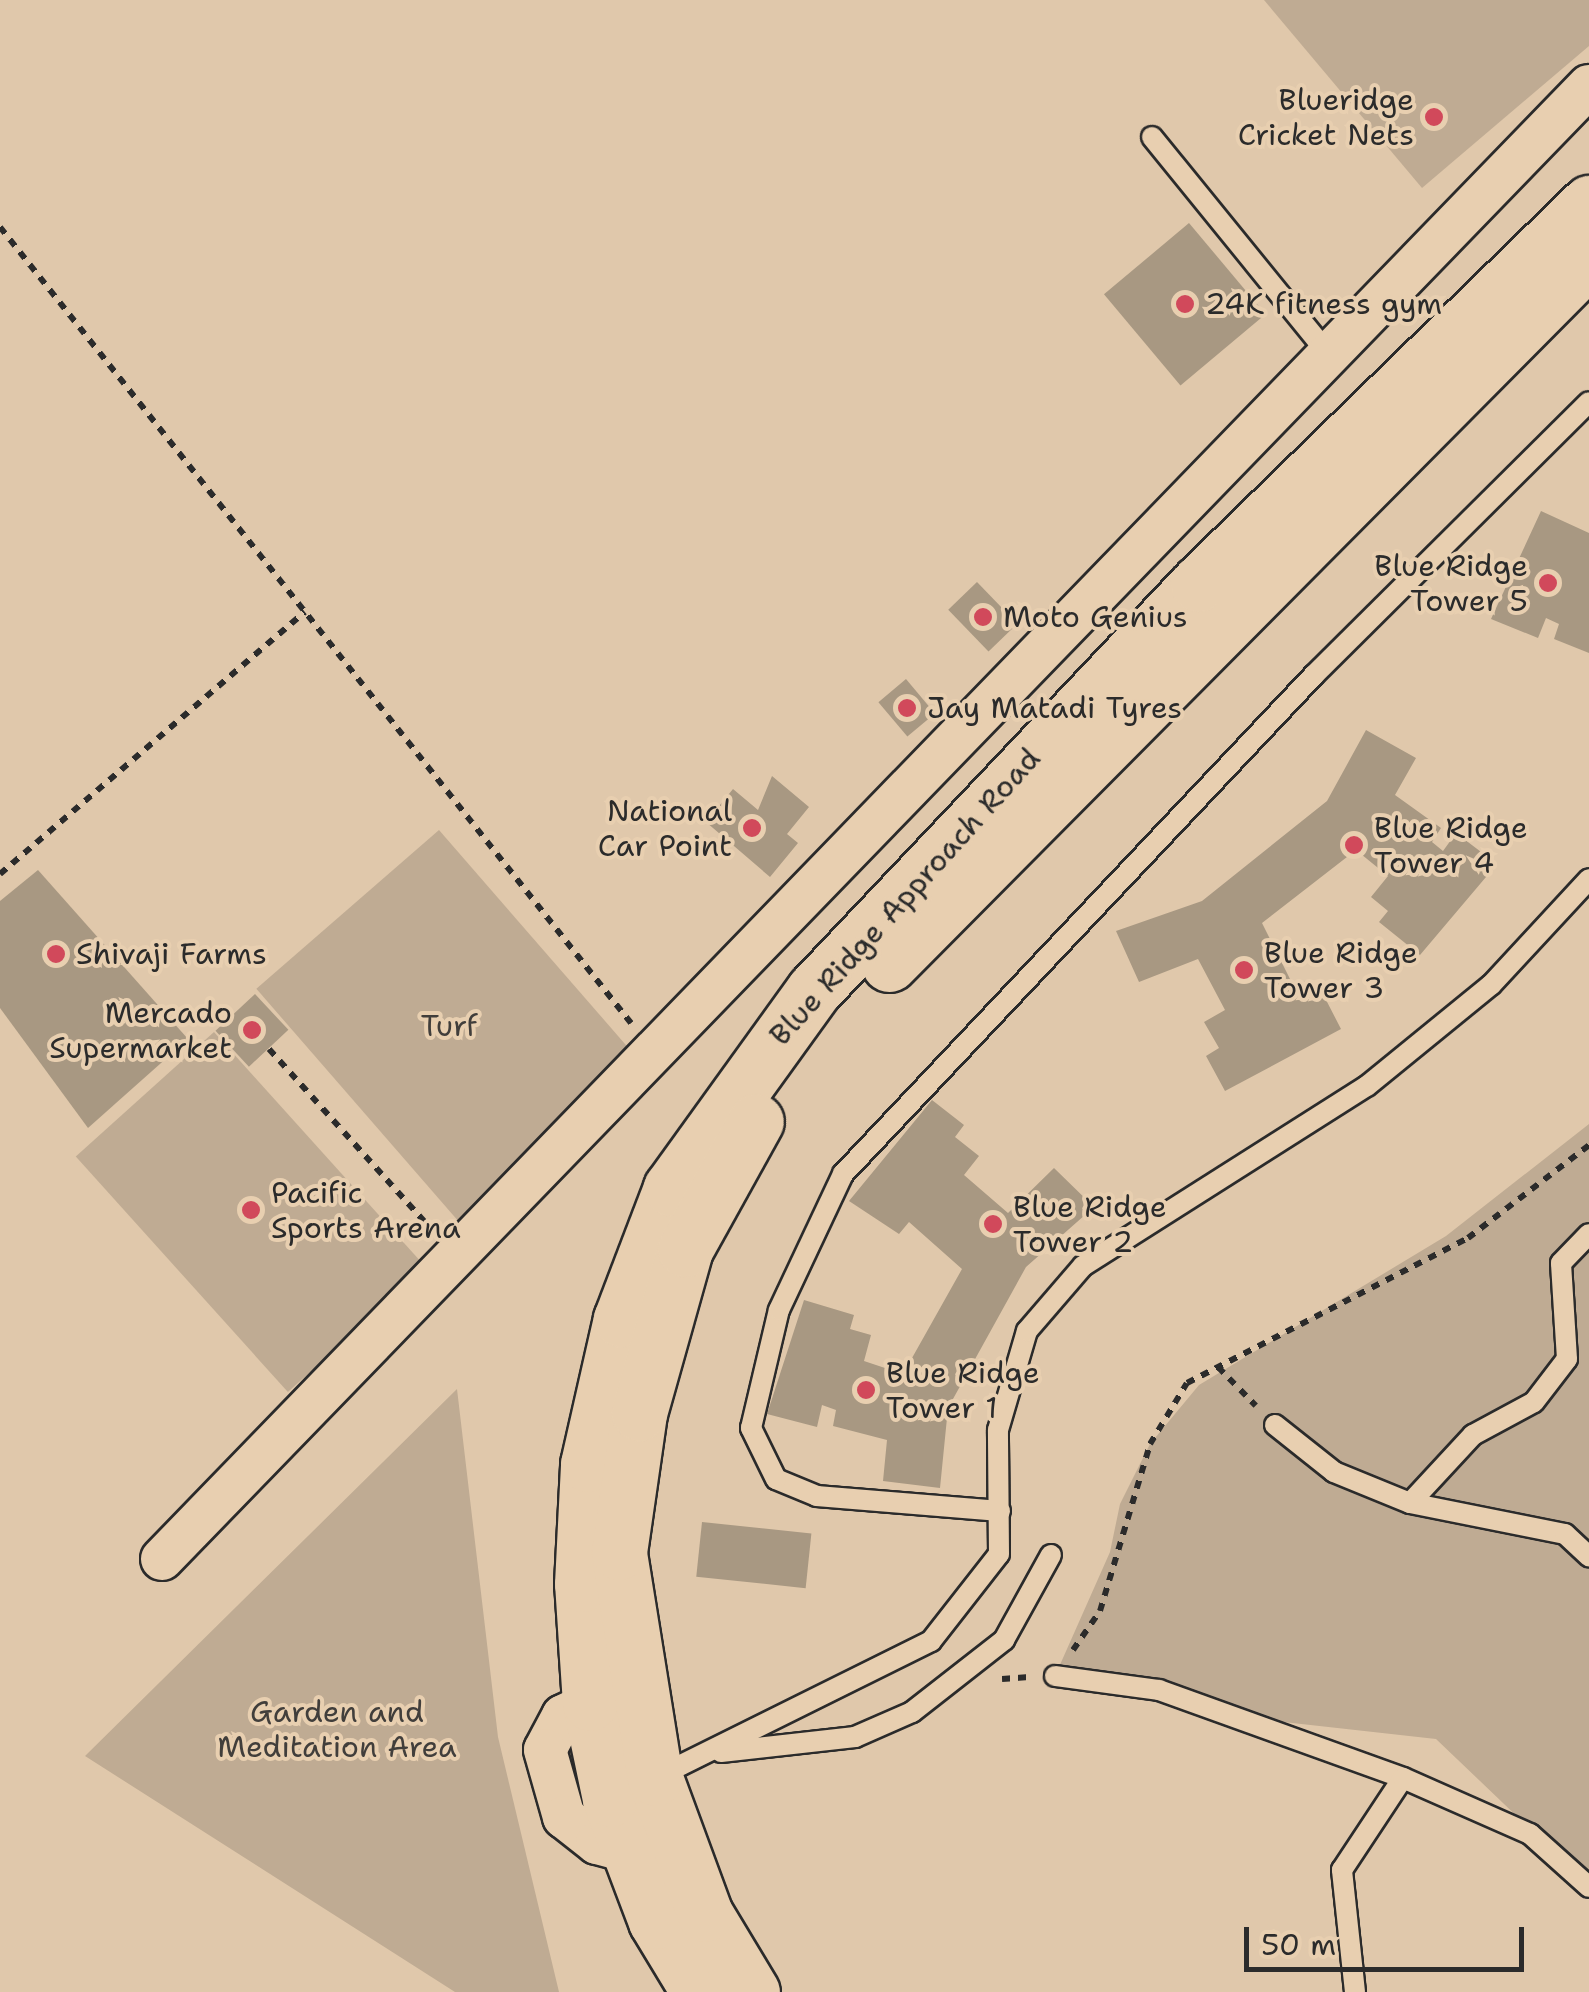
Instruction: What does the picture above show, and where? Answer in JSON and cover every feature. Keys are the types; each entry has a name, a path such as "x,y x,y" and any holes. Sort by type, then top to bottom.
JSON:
{"street":[{"path":"162,1559 1589,86"},
{"name":"Blue Ridge Approach Road","path":"752,1992 632,1789 590,1703 588,1464 621,1319 671,1188 827,1002 1374,442 1589,203"},
{"name":"Blue Ridge Approach Road","path":"1374,442 1589,259"},
{"name":"Blue Ridge Approach Road","path":"699,1992 656,1922 630,1852 632,1789 618,1552 640,1413 686,1249 746,1133 827,1002"},
{"path":"590,1703 563,1716 545,1750 564,1816 597,1843 630,1852"}],"lane":[{"path":"1152,137 1329,355"},
{"path":"1000,1511 817,1496 776,1478 751,1428 778,1310 843,1174 1314,675 1589,402"},
{"path":"632,1789 719,1752 766,1715 931,1642 999,1554 998,1430 1027,1331 1082,1266 1367,1086 1491,986 1589,879"},
{"path":"1410,1503 1474,1435 1534,1402 1567,1359 1561,1263 1589,1234"},
{"path":"1275,1425 1334,1472 1410,1503 1565,1534 1589,1556"},
{"path":"719,1752 854,1737 912,1712 1004,1640 1051,1554"},
{"path":"1055,1676 1159,1690 1403,1778 1530,1834 1589,1887"},
{"path":"1355,1992 1342,1870 1403,1778"}],"path":[{"path":"0,227 654,1052"},
{"path":"0,874 305,612"},
{"path":"268,1048 455,1256"},
{"path":"1218,1367 1275,1425"}],"green space":[{"name":"Blueridge Cricket Nets","path":"1264,0 1589,0 1589,46 1422,188"},
{"name":"Turf","path":"439,830 641,1062 458,1221 256,989"},
{"name":"Pacific Sports Arena","path":"214,1032 426,1268 288,1392 76,1156"},
{"path":"1589,1124 1589,1885 1436,1739 1229,1716 1055,1676 1110,1552 1120,1504 1150,1444 1199,1385 1446,1236"},
{"name":"Garden and Meditation Area","path":"457,1389 498,1737 559,1992 455,1992 85,1756"}],"building":[{"name":"24K fitness gym","path":"1189,223 1265,314 1180,386 1104,294"},
{"name":"Blue Ridge Tower 5","path":"1541,511 1589,533 1589,653 1554,639 1559,624 1546,618 1538,638 1491,619"},
{"name":"Moto Genius","path":"977,582 1017,624 989,652 948,610"},
{"name":"Jay Matadi Tyres","path":"906,679 935,713 907,737 878,702"},
{"path":"1366,730 1416,758 1395,795 1441,828 1432,842 1443,851 1456,833 1497,864 1420,955 1379,922 1388,911 1371,897 1388,876 1356,850 1262,923 1294,987 1306,981 1315,998 1323,994 1341,1029 1225,1091 1206,1056 1219,1048 1204,1022 1225,1010 1198,959 1139,982 1116,931 1202,901 1327,801"},
{"name":"National Car Point","path":"772,776 809,807 787,834 798,843 770,877 706,822 733,789 758,810"},
{"name":"Shivaji Farms","path":"38,870 188,1039 88,1128 0,1008 0,901"},
{"name":"Mercado Supermarket","path":"255,994 288,1030 249,1067 216,1031"},
{"path":"932,1100 964,1125 955,1137 979,1156 964,1175 1008,1213 1054,1168 1094,1207 1026,1267 948,1408 940,1488 883,1481 887,1440 833,1426 836,1410 822,1405 817,1427 767,1414 804,1300 854,1315 850,1329 871,1335 864,1361 903,1374 962,1269 909,1222 899,1234 849,1201"},
{"path":"702,1522 811,1533 806,1588 696,1577"}],"place":[{"name":"Blueridge Cricket Nets","path":"1434,117"},
{"name":"24K fitness gym","path":"1185,304"},
{"name":"Blue Ridge Tower 5","path":"1548,583"},
{"name":"Moto Genius","path":"983,617"},
{"name":"Jay Matadi Tyres","path":"907,708"},
{"name":"National Car Point","path":"752,828"},
{"name":"Blue Ridge Tower 4","path":"1354,845"},
{"name":"Shivaji Farms","path":"56,954"},
{"name":"Blue Ridge Tower 3","path":"1244,970"},
{"name":"Mercado Supermarket","path":"252,1030"},
{"name":"Pacific Sports Arena","path":"251,1210"},
{"name":"Blue Ridge Tower 2","path":"993,1224"},
{"name":"Blue Ridge Tower 1","path":"866,1390"}]}
